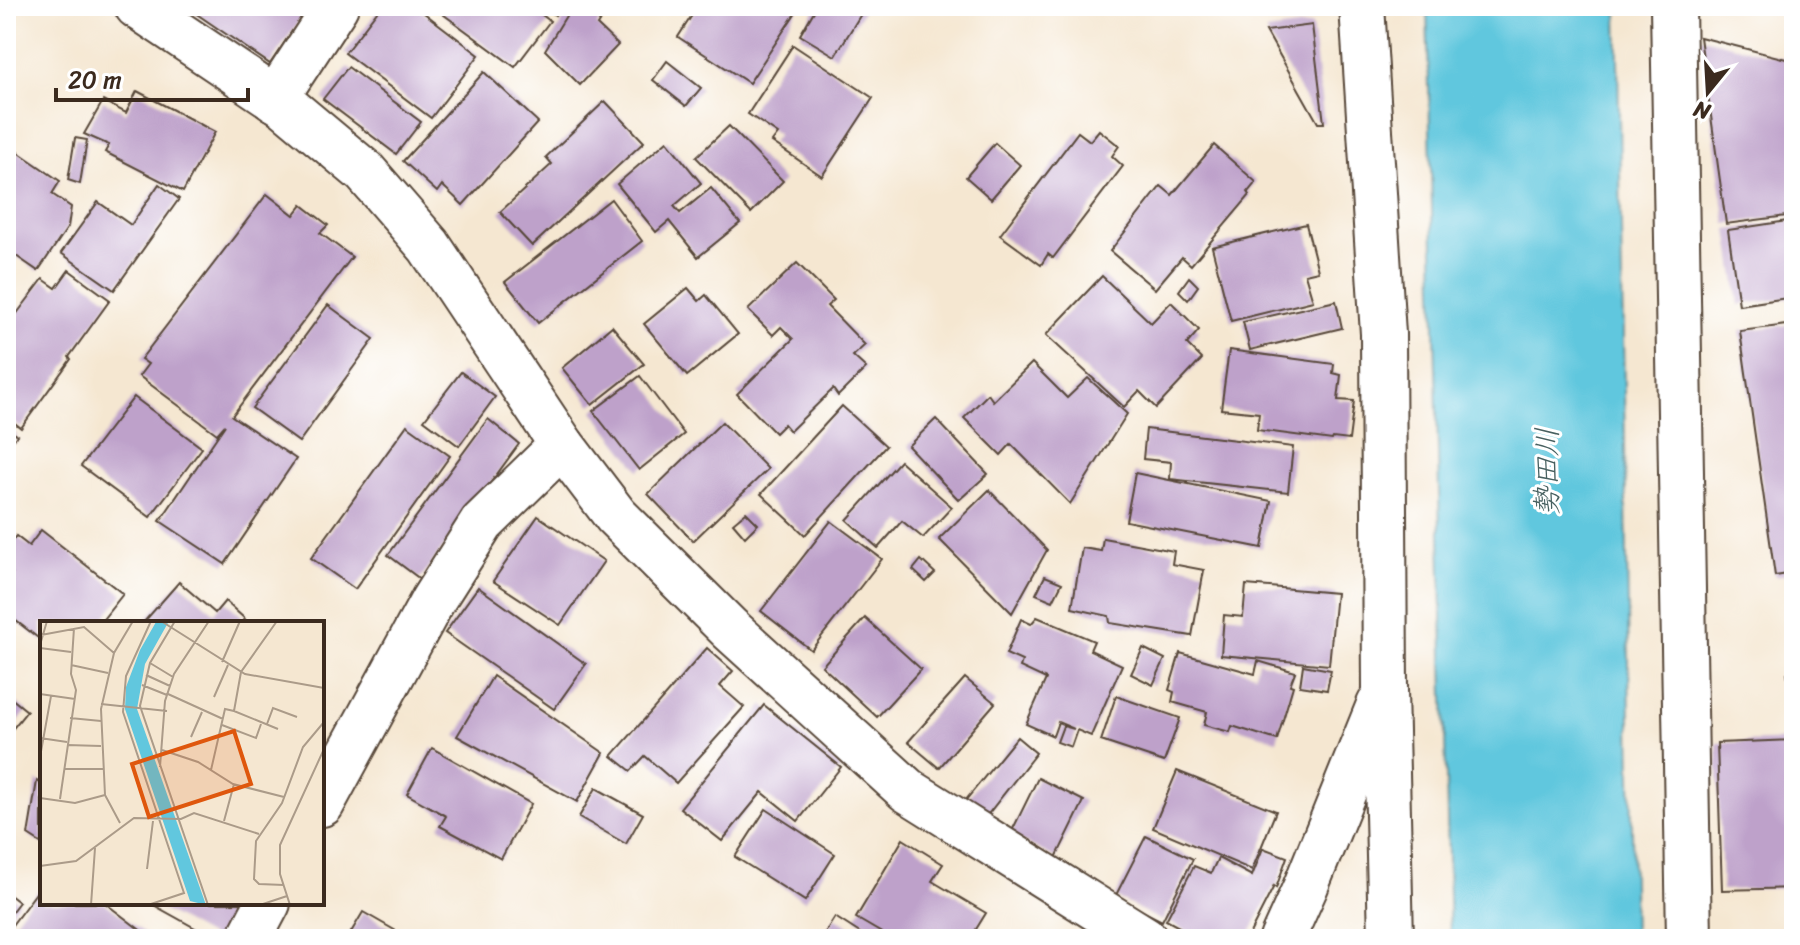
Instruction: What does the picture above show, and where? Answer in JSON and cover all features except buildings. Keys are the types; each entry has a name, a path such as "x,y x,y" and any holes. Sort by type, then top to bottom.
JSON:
{"street":[{"path":"137,6 275,99 365,172 429,246 562,445 616,516 730,629 907,790 1145,939"},
{"path":"275,99 336,6"},
{"path":"1362,6 1383,334 1385,690 1391,939"},
{"path":"1673,6 1689,939"},
{"path":"324,800 433,600 482,523 562,445"},
{"path":"1282,939 1385,690"},
{"path":"249,939 267,905"}],"water":[{"name":"勢田川","path":"1427,6 1617,6 1634,939 1450,939"}]}
